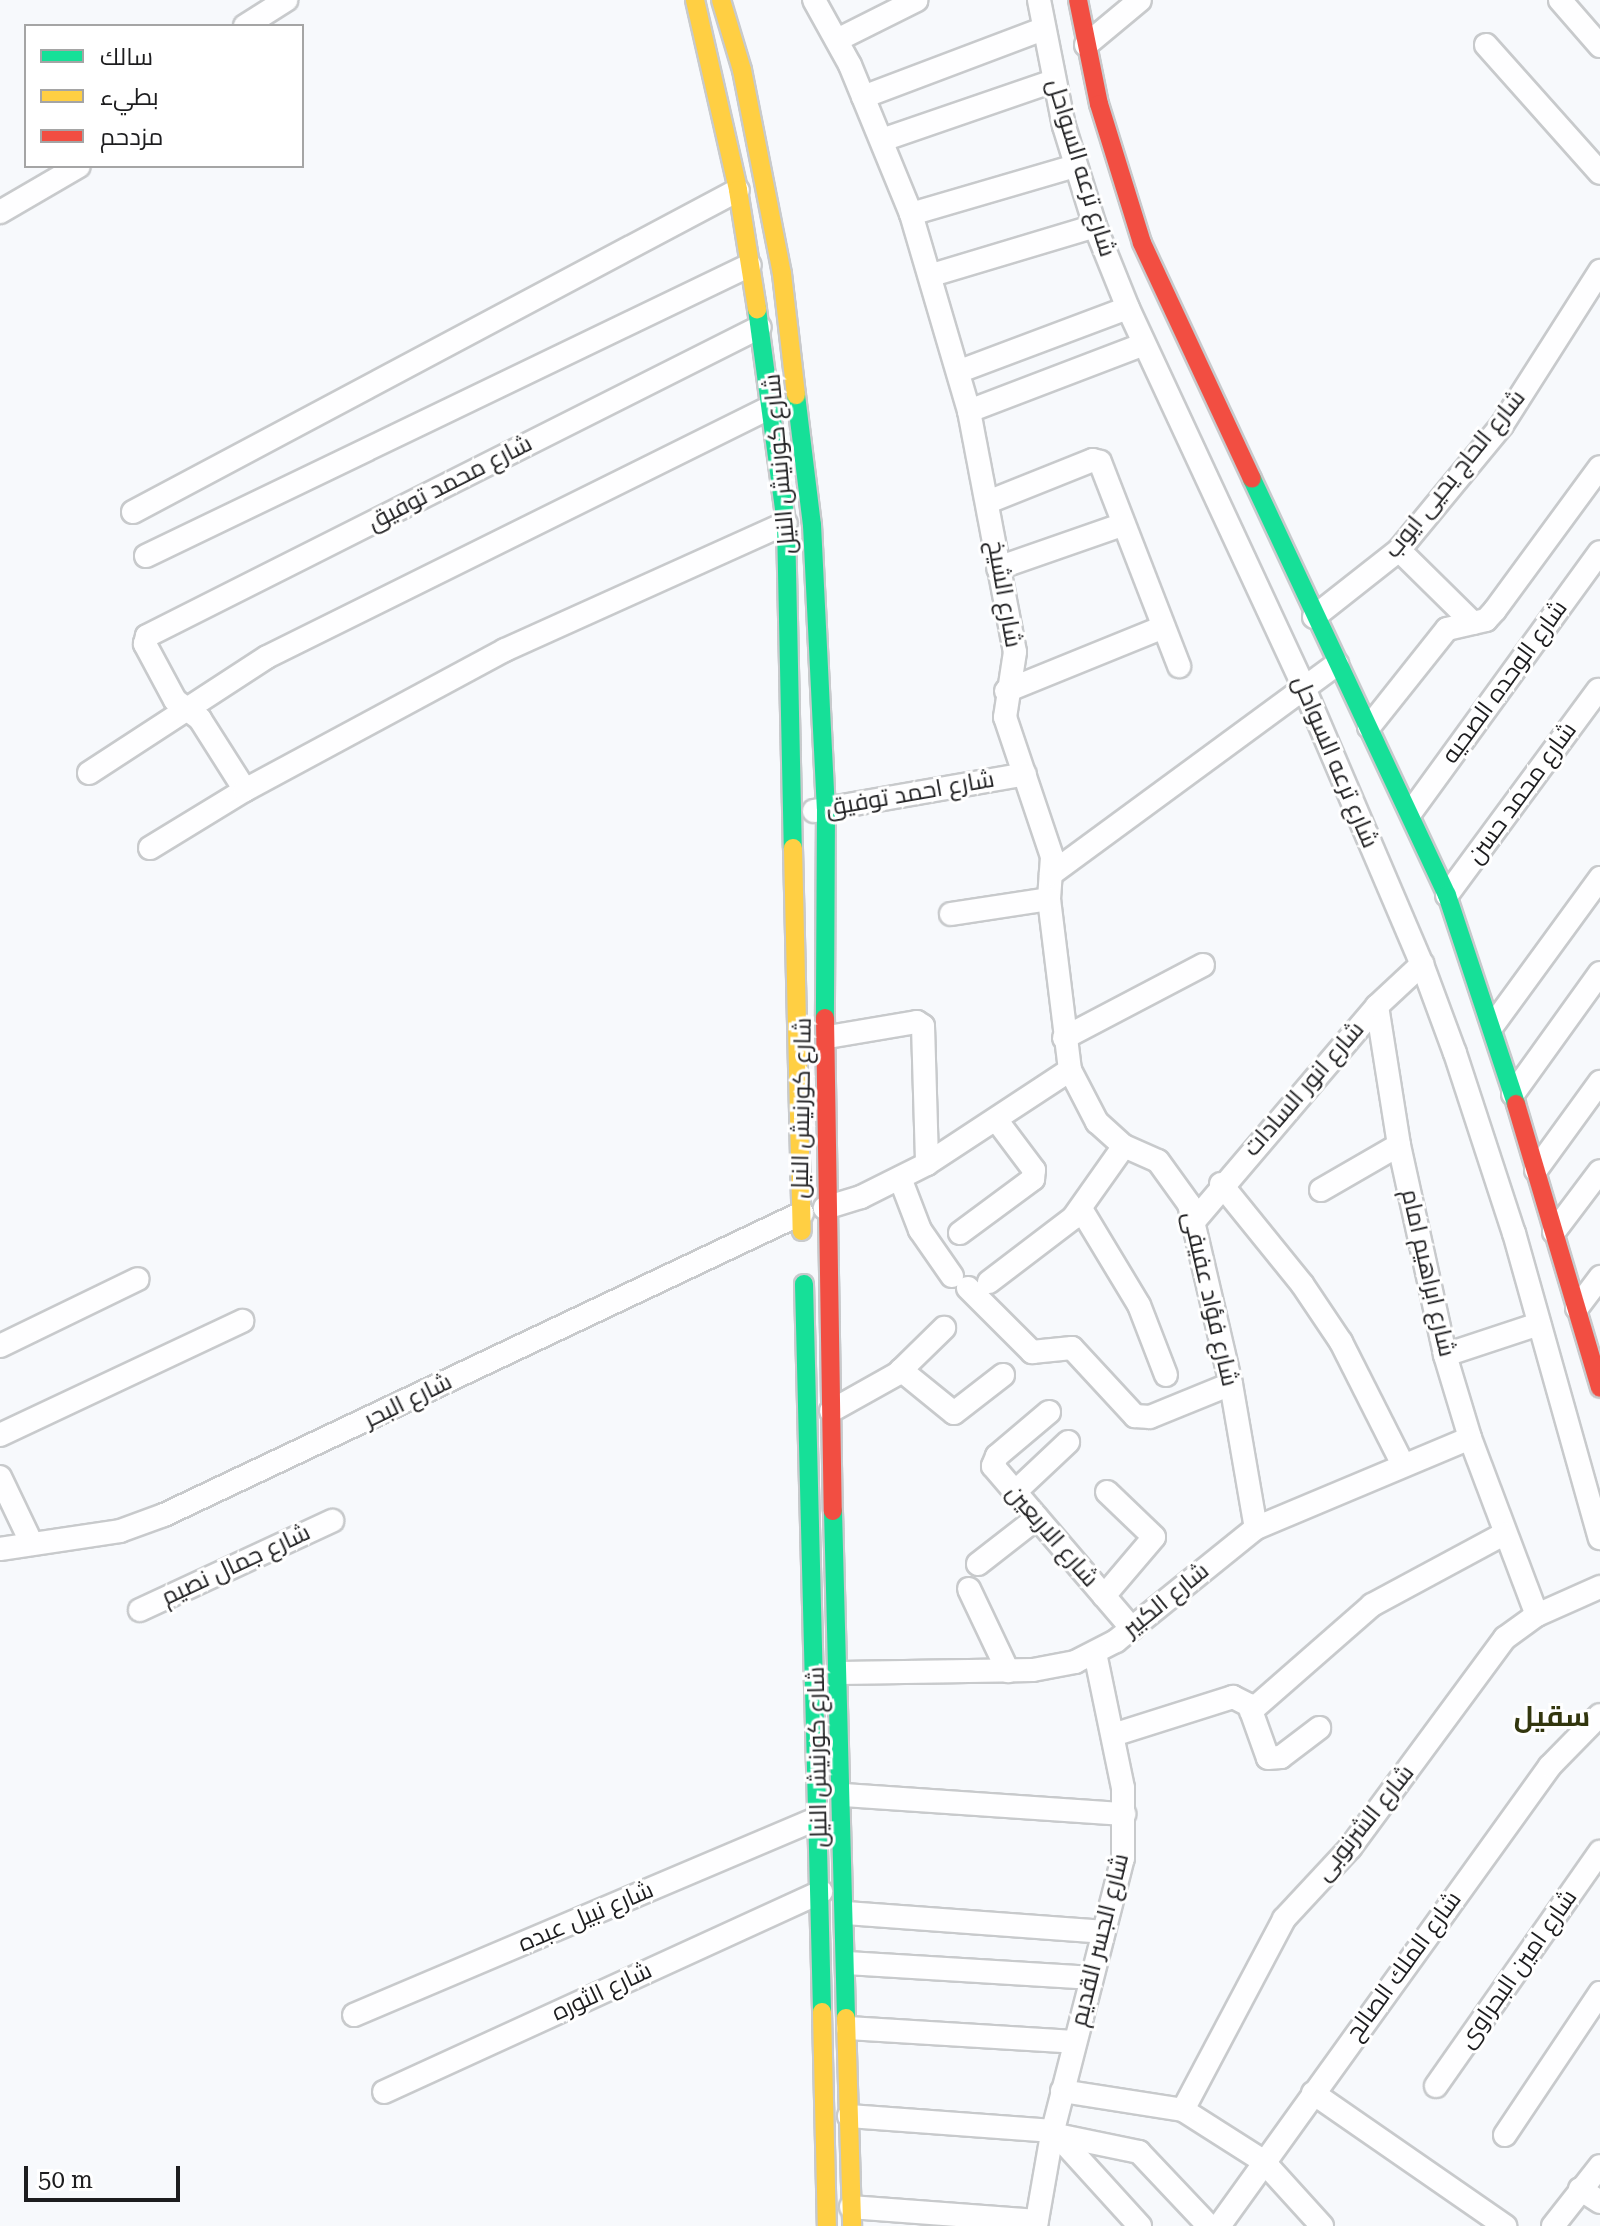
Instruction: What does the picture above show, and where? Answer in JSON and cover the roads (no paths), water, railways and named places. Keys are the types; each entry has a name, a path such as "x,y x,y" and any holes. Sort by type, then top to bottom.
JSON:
{"main road":[{"name":"شارع كورنيش النيل","path":"695,0 738,190 773,406 786,523 827,2226"},
{"name":"شارع كورنيش النيل","path":"721,0 763,174 797,374 812,525 826,809 828,1037 825,1208 844,1795 852,2216"},
{"name":"شارع ترعه السواحل","path":"1078,0 1118,175 1142,243 1314,617 1411,812 1447,895 1493,1025 1598,1375"},
{"path":"811,1566 837,1566"}],"street":[{"path":"248,24 286,0"},
{"name":"شارع الشيخ","path":"814,0 837,40 882,140 932,275 960,371 1015,652 1006,691 1005,717 1048,840 1051,874 1049,899 1070,1070"},
{"path":"837,40 917,0"},
{"name":"شارع ترعه السواحل","path":"1039,0 1053,81 1075,166 1095,226 1144,344 1304,688 1422,964 1486,1143 1600,1538"},
{"path":"1086,45 1140,0"},
{"path":"1560,0 1600,46"},
{"path":"863,97 1043,29"},
{"path":"1486,45 1600,173"},
{"path":"882,140 1053,81"},
{"path":"911,214 1075,166"},
{"path":"0,212 76,168"},
{"path":"133,512 738,190"},
{"path":"932,275 1095,226"},
{"path":"146,556 750,265"},
{"name":"شارع الحاج يحيى ايوب","path":"1314,617 1399,550 1502,425 1600,273"},
{"path":"960,371 1128,308"},
{"name":"شارع محمد توفيق","path":"186,707 175,700 145,644 149,634 760,327"},
{"path":"969,411 1144,344"},
{"path":"89,773 186,707 346,615 773,406"},
{"path":"988,502 1097,460 1179,666"},
{"path":"1369,727 1437,639 1459,624 1473,623 1495,610 1600,467"},
{"path":"150,848 245,790 505,650 786,523"},
{"path":"998,568 1124,524"},
{"path":"1399,550 1473,623"},
{"name":"شارع الوحده الصحيه","path":"1411,812 1600,552"},
{"path":"1006,691 1164,627"},
{"path":"1051,874 1337,664"},
{"name":"شارع محمد حسن","path":"1447,895 1598,690"},
{"path":"186,707 200,719 245,790"},
{"name":"شارع احمد توفيق","path":"795,815 1025,774"},
{"path":"1493,1025 1600,878"},
{"path":"951,914 1049,899"},
{"name":"شارع انور السادات","path":"1195,1220 1221,1184 1377,1006 1422,964"},
{"path":"1064,1038 1203,965"},
{"path":"1513,1094 1600,973"},
{"name":"شارع ابراهيم امام","path":"1377,1006 1399,1145 1445,1355 1470,1438 1537,1615"},
{"path":"828,1037 917,1022 923,1026 927,1164"},
{"path":"825,1208 927,1164 998,1122 1070,1070"},
{"name":"شارع فؤاد عفيفى","path":"1070,1070 1087,1108 1124,1146 1164,1168 1195,1220 1231,1384 1256,1528"},
{"path":"1536,1170 1600,1082"},
{"path":"960,1233 1033,1179 1034,1170 998,1122"},
{"path":"1321,1190 1399,1145"},
{"path":"970,1282 1081,1209 1124,1146"},
{"path":"1554,1232 1600,1171"},
{"path":"900,1178 920,1230 1032,1352 1072,1348 1135,1416 1150,1417 1231,1384"},
{"path":"1221,1184 1302,1284 1341,1342 1403,1465"},
{"path":"1081,1209 1134,1294 1166,1375"},
{"name":"شارع البحر","path":"0,1549 120,1531 215,1494 802,1213"},
{"path":"1577,1308 1600,1277"},
{"path":"0,1346 138,1279"},
{"path":"0,1435 242,1321"},
{"path":"1445,1355 1539,1324"},
{"path":"831,1411 869,1394 901,1370 944,1328"},
{"path":"901,1370 954,1413 1003,1375"},
{"name":"شارع الاربعين","path":"1049,1412 993,1461 1015,1492 1132,1629"},
{"name":"شارع الكبير","path":"840,1673 1008,1671 1054,1667 1095,1653 1132,1629 1256,1528 1470,1438"},
{"path":"1015,1492 1068,1442"},
{"path":"0,1477 32,1544"},
{"path":"1104,1596 1154,1537 1107,1492"},
{"path":"978,1564 1037,1518"},
{"name":"شارع جمال نصيم","path":"140,1610 332,1521"},
{"path":"1251,1711 1372,1605 1504,1534"},
{"name":"شارع الشرنوبى","path":"1183,2110 1284,1919 1363,1833 1505,1638 1537,1615 1600,1587"},
{"path":"969,1589 1008,1671"},
{"name":"شارع الجسر القديم","path":"1036,2224 1062,2091 1102,1932 1119,1883 1124,1814 1113,1735 1095,1653"},
{"path":"1113,1735 1233,1697 1242,1699 1251,1711 1268,1758 1281,1757 1319,1728"},
{"name":"شارع الملك الصالح","path":"1219,2226 1550,1766 1600,1715"},
{"path":"844,1795 1124,1814"},
{"name":"شارع نبيل عبده","path":"354,2015 818,1818"},
{"name":"شارع امين البحراوى","path":"1436,2086 1600,1852"},
{"name":"شارع الثوره","path":"384,2092 821,1892"},
{"path":"846,1913 1102,1932"},
{"path":"847,1963 1090,1978"},
{"path":"1505,2135 1600,1993"},
{"path":"848,2028 1075,2042"},
{"path":"1062,2091 1183,2110 1263,2161 1322,2226"},
{"path":"1313,2093 1505,2226"},
{"path":"849,2116 1054,2134 1139,2152 1209,2226"},
{"path":"1054,2134 1140,2226"},
{"path":"1553,2226 1600,2166"},
{"path":"1580,2189 1600,2202"},
{"path":"852,2216 1036,2224"}],"district":[{"name":"سقيل","path":"1552,1717"}]}
